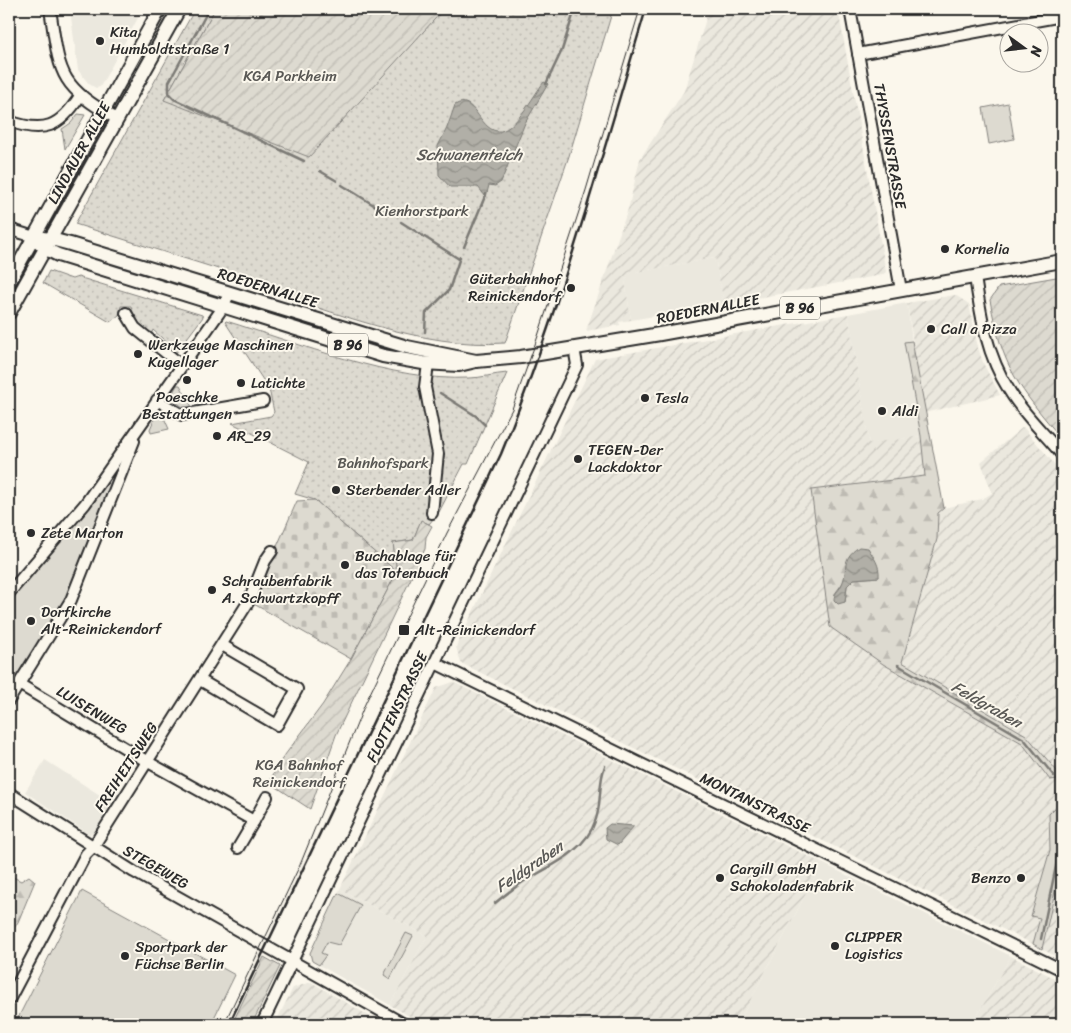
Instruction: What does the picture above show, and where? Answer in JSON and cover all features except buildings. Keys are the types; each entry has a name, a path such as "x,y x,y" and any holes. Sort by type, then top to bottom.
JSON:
{"main road":[{"name":"LINDAUER ALLEE","path":"9,282 160,9"},
{"name":"LINDAUER ALLEE","path":"9,313 179,9"},
{"name":"B 96","path":"34,238 48,244"},
{"name":"ROEDERNALLEE","path":"48,244 230,293 406,347 476,361"},
{"name":"ROEDERNALLEE","path":"48,244 60,256 383,356 428,364 460,366 476,361 521,357 655,335 1062,261"}],"street":[{"path":"50,9 57,60 61,72 80,96 117,119"},
{"name":"THYSSENSTRASSE","path":"850,9 901,290"},
{"path":"858,54 1062,16"},
{"path":"9,121 33,127 56,123 69,113 80,96"},
{"path":"9,229 34,238"},
{"path":"975,277 987,343 994,362 1010,392 1062,455"},
{"path":"9,593 85,504 223,307 230,293"},
{"path":"126,313 134,328 181,365"},
{"name":"FLOTTENSTRASSE","path":"262,1024 577,365 574,348"},
{"path":"428,364 425,387 438,454 432,512"},
{"path":"157,400 182,416 263,401"},
{"path":"9,700 71,600 140,425"},
{"name":"FREIHEITSWEG","path":"9,1000 86,854 148,762 249,602 265,561 272,551"},
{"path":"200,680 277,724 297,689 222,645"},
{"name":"MONTANSTRASSE","path":"435,663 1062,970"},
{"name":"LUISENWEG","path":"19,684 148,762 254,821"},
{"name":"STEGEWEG","path":"9,793 92,847 404,1024"},
{"path":"238,848 268,796"}],"shaded area":[{"name":"Kita Humboldtstraße 1","path":"70,9 143,9 100,87 96,88 89,84 78,70"},
{"path":"709,9 838,9 886,272 882,275 724,304 715,258 631,273 625,281 631,320 619,322 620,325 586,331 629,206 640,159 684,91"},
{"path":"715,258 724,304 631,320 625,281 630,273"},
{"path":"955,295 969,304 978,348 984,365 1000,395 924,413 907,303"},
{"path":"907,303 912,341 904,343 921,436 869,444 848,314"},
{"path":"848,314 869,443 921,436 925,476 811,490 883,664 1022,743 1050,780 1057,771 1026,735 902,662 937,539 938,513 944,508 982,499 992,493 981,462 1023,427 1062,473 1062,809 1056,807 1048,822 1050,850 1031,915 1040,917 1033,944 461,663 456,647 595,359"},
{"path":"453,682 822,863 738,1024 423,1024 390,1005 427,936 340,889 436,688"},
{"path":"45,760 114,804 96,833 89,834 25,792"},
{"path":"1062,860 1062,960 1042,949"},
{"path":"822,863 1011,956 972,1024 738,1024"},
{"path":"340,889 427,936 390,1005 312,961 310,953"},
{"path":"1011,956 1062,982 1062,1024 972,1024"},
{"path":"311,982 383,1024 275,1024 293,988"}],"green space":[{"path":"165,9 175,9 122,102 115,98"},
{"name":"Kienhorstpark","path":"195,9 215,9 164,100 408,47 444,9 613,9 569,156 505,343 442,340 378,326 254,287 231,273 75,224"},
{"name":"KGA Parkheim","path":"215,9 444,9 309,157 164,100"},
{"path":"1008,103 1014,139 989,144 983,108"},
{"path":"78,114 85,115 65,149 62,129 71,123"},
{"path":"105,119 107,122 91,157 55,223 50,222"},
{"path":"65,248 213,292 210,298 63,252"},
{"path":"49,271 72,279 78,277 202,315 203,317 175,354 172,352 172,347 153,330 150,337 137,326 131,306 121,306 119,315 110,322 43,283"},
{"path":"1062,276 1062,439 1023,391 1014,376 1000,343 990,300 999,287"},
{"path":"244,302 353,336 352,341 240,307"},
{"name":"Bahnhofspark","path":"226,321 346,359 410,374 440,378 469,378 507,373 468,464 464,464 439,512 429,524 421,521 413,540 393,543 397,572 315,500 295,494 309,462 232,423 271,416 274,412 269,389"},
{"path":"912,341 944,508 938,513 937,539 902,662 1026,735 1057,771 1058,779 1050,780 1022,743 883,664 830,627 811,490 925,476 921,436 904,342","holes":["868,548 879,577 854,579 847,586 845,602 834,595"]},
{"path":"177,385 180,385 192,407 183,407 170,398"},
{"path":"161,411 169,429 151,433 150,429 156,415"},
{"path":"124,453 65,605 9,693 9,600"},
{"path":"315,500 397,572 351,659 252,603 297,501"},
{"name":"KGA Bahnhof Reinickendorf","path":"421,520 432,526 426,537 425,549 336,735 310,809 269,782 282,759 323,704 351,659 397,572 393,543 413,540"},
{"path":"1056,807 1062,809 1062,860 1042,949 1033,944 1040,918 1031,916 1050,850 1049,814"},
{"path":"9,875 21,881 29,876 35,881 18,922 9,936"},
{"name":"Sportpark der Füchse Berlin","path":"82,891 235,975 211,1024 15,1024"},
{"path":"338,893 361,905 339,945 327,942 321,953 326,955 319,965 312,961 310,953"},
{"path":"406,933 413,936 390,979 384,975"},
{"path":"264,957 280,966 252,1024 232,1024"}],"water":[{"name":"Schwanenteich","path":"544,82 548,84 525,123 501,182 495,186 489,185 486,197 478,187 450,187 439,175 438,146 455,105 467,104 472,107 491,129 503,130 517,120"},
{"path":"859,547 868,548 878,565 879,577 854,579 847,586 845,602 838,604 834,598 844,580 847,561 849,556"},
{"path":"610,824 634,826 618,845 606,839 605,828"}],"waterway":[{"path":"209,9 169,82 169,94 174,99 304,161"},
{"path":"546,84 562,50 575,9"},
{"path":"320,171 337,181"},
{"path":"342,185 388,214"},
{"path":"464,247 486,194"},
{"path":"401,222 459,259"},
{"path":"425,332 426,313 449,290 460,257"},
{"path":"440,393 476,416 485,425"},
{"name":"Feldgraben","path":"898,665 1024,739 1054,776"},
{"name":"Feldgraben","path":"495,903 526,880 557,863 585,840 596,819 601,779 605,766"},
{"name":"Feldgraben","path":"1041,939 1056,866 1061,810"}],"tram line":[{"path":"224,1024 300,865 365,704 447,533 512,409 586,190 640,9"}],"railway":[{"path":"229,1024 501,454 561,289 646,9"}],"place":[{"name":"Kita Humboldtstraße 1","path":"100,41"},
{"name":"Kornelia","path":"945,249"},
{"name":"Güterbahnhof Reinickendorf","path":"571,288"},
{"name":"Call a Pizza","path":"931,329"},
{"name":"Werkzeuge Maschinen Kugellager","path":"138,354"},
{"name":"Poeschke Bestattungen","path":"187,380"},
{"name":"Latichte","path":"241,383"},
{"name":"Tesla","path":"645,398"},
{"name":"Aldi","path":"882,411"},
{"name":"AR_29","path":"217,436"},
{"name":"TEGEN-Der Lackdoktor","path":"578,459"},
{"name":"Sterbender Adler","path":"336,490"},
{"name":"Zete Marton","path":"31,533"},
{"name":"Buchablage für das Totenbuch","path":"345,565"},
{"name":"Schraubenfabrik A. Schwartzkopff","path":"212,590"},
{"name":"Dorfkirche Alt-Reinickendorf","path":"31,621"},
{"name":"Alt-Reinickendorf","path":"404,630"},
{"name":"Cargill GmbH Schokoladenfabrik","path":"720,878"},
{"name":"Benzo","path":"1021,878"},
{"name":"CLIPPER Logistics","path":"835,946"},
{"name":"Sportpark der Füchse Berlin","path":"125,956"}]}
